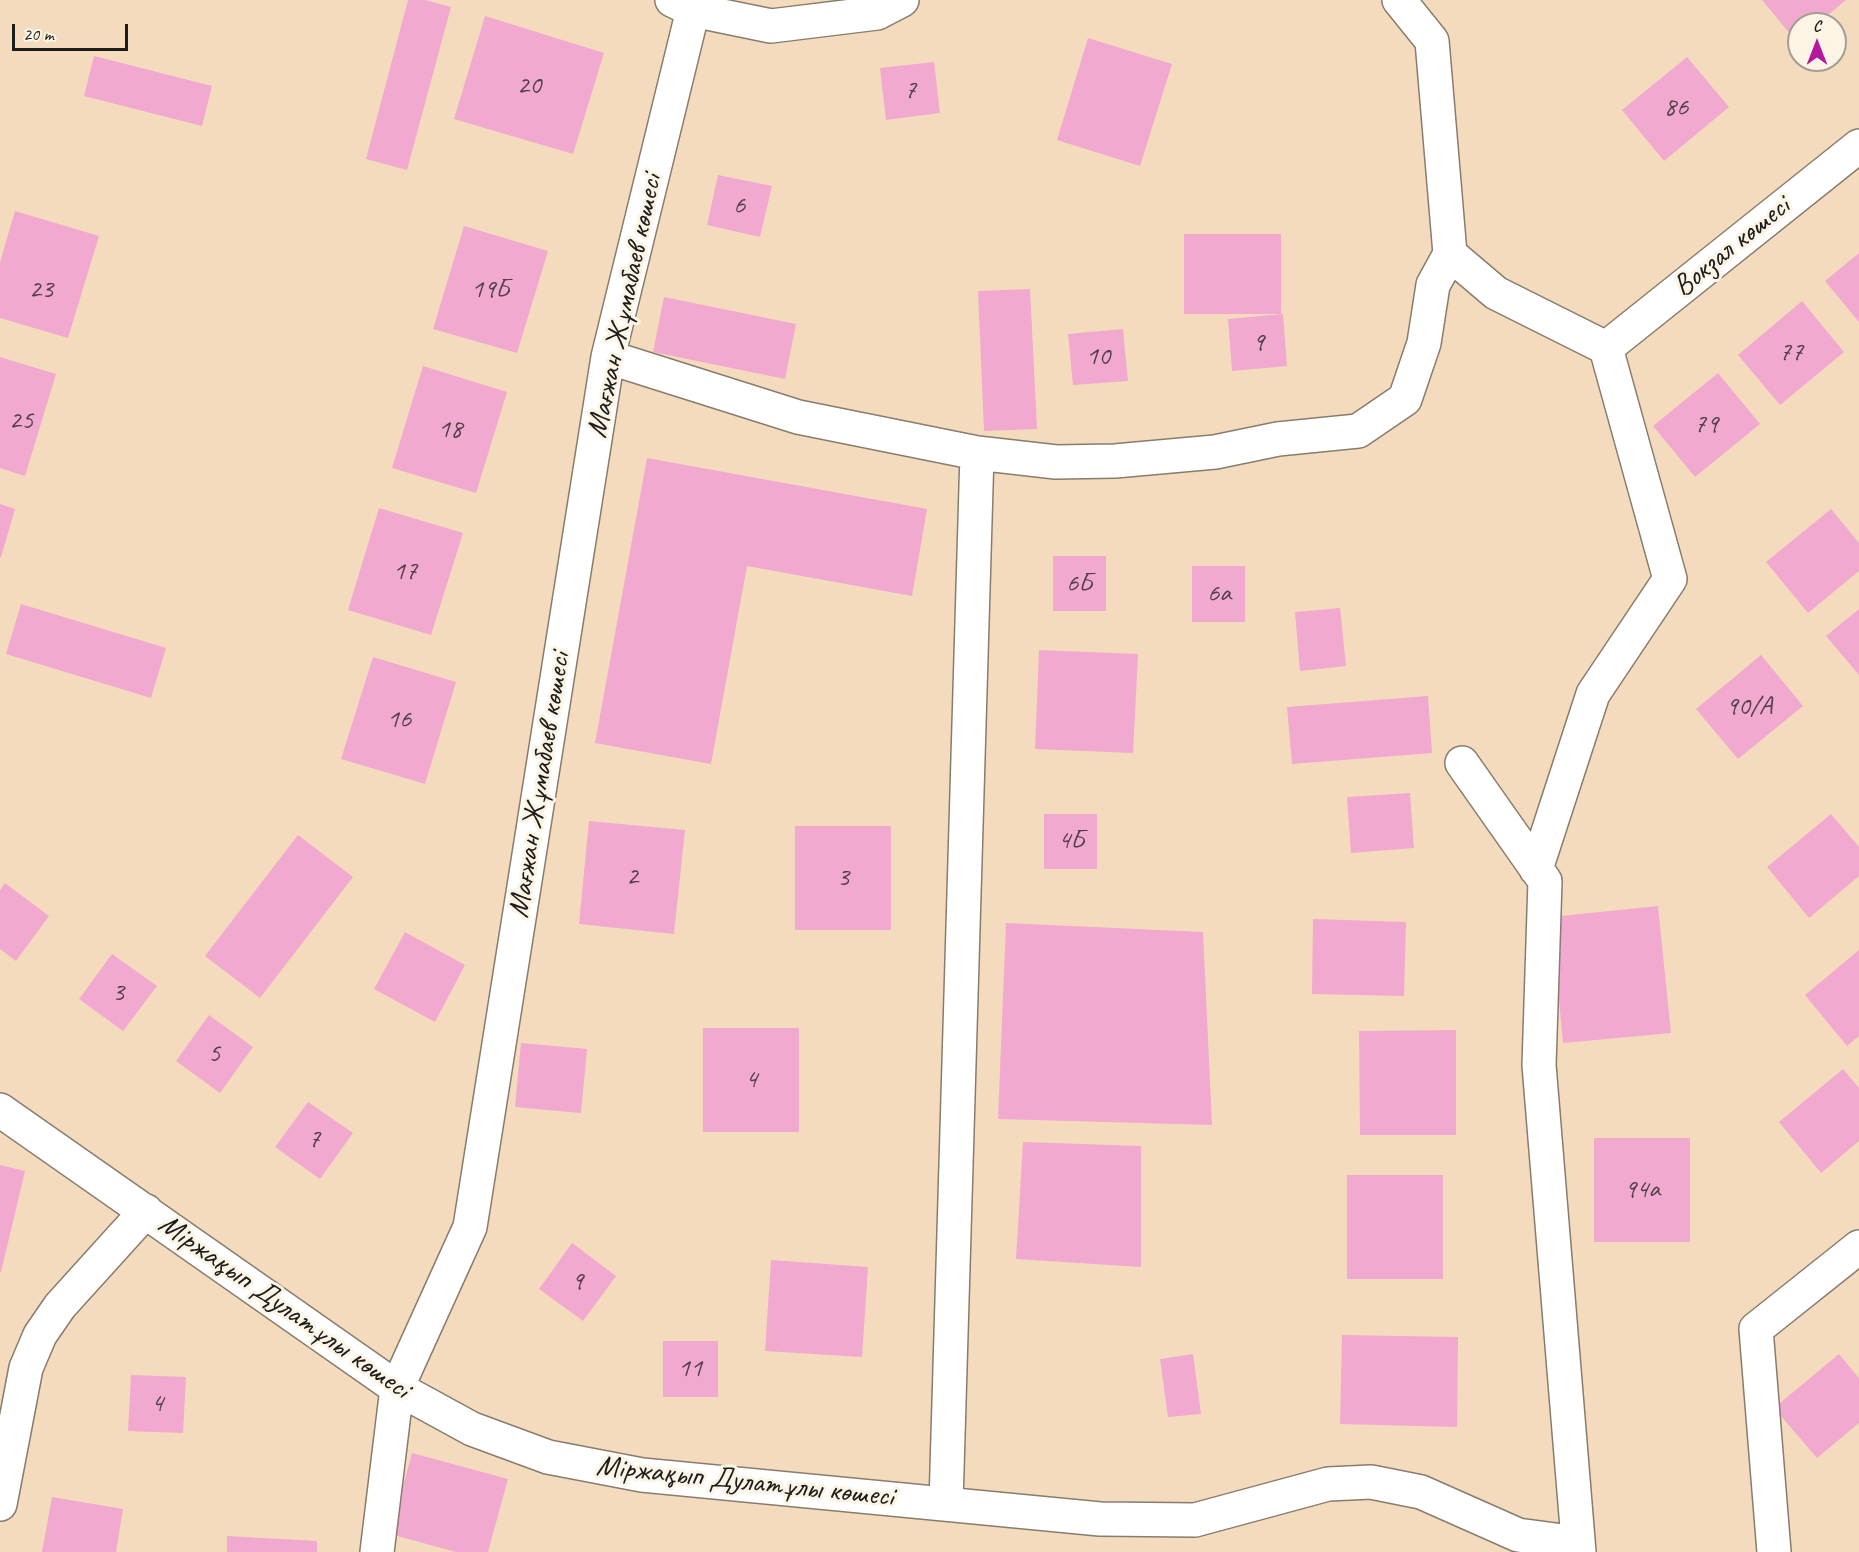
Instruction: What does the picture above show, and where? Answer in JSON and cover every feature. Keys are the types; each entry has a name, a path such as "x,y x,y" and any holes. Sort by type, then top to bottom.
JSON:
{"street":[{"path":"683,5 771,26 877,13 902,0"},
{"path":"608,357 798,417 977,453 1056,462 1115,461 1215,452 1278,439 1358,431 1405,399 1424,343 1433,285 1450,254 1432,41 1398,0"},
{"name":"Мағжан Жұмабаев көшесі","path":"377,1552 397,1388 470,1227 608,357 683,5"},
{"name":"Вокзал көшесі","path":"1606,348 1859,146"},
{"path":"1450,254 1496,293 1606,348 1670,579 1593,694 1536,868"},
{"path":"946,1503 977,453"},
{"path":"1462,763 1545,881 1539,1065 1579,1547"},
{"name":"Міржақып Дулатұлы көшесі","path":"0,1110 397,1388 472,1429 548,1457 642,1475 1100,1519 1195,1520 1328,1485 1371,1482 1421,1492 1518,1535 1579,1547"},
{"path":"0,1504 27,1368 40,1335 60,1306 146,1211"},
{"path":"1774,1552 1756,1329 1859,1247"}],"building":[{"path":"408,0 425,0 451,7 407,170 366,159"},
{"path":"1762,0 1846,0 1832,12 1787,12 1787,30"},
{"path":"485,16 604,53 573,154 454,119"},
{"path":"1088,38 1172,64 1140,166 1057,140"},
{"path":"94,56 212,86 202,126 84,96"},
{"path":"1687,57 1729,107 1664,161 1622,110"},
{"path":"934,62 940,113 886,120 880,68"},
{"path":"718,175 772,186 760,237 707,225"},
{"path":"15,211 99,236 68,338 0,318 0,262"},
{"path":"464,226 548,251 517,353 433,329"},
{"path":"1184,234 1281,234 1281,314 1184,314"},
{"path":"1859,253 1859,322 1825,281"},
{"path":"1030,289 1037,429 984,431 978,291"},
{"path":"664,297 796,324 785,379 653,352"},
{"path":"1802,301 1844,352 1780,405 1738,355"},
{"path":"1283,314 1287,366 1232,371 1228,319"},
{"path":"1123,329 1128,381 1073,385 1068,334"},
{"path":"0,357 56,374 25,476 0,468"},
{"path":"423,366 507,392 476,493 392,468"},
{"path":"1718,373 1760,424 1695,477 1653,426"},
{"path":"647,458 927,509 912,596 747,566 711,764 595,743"},
{"path":"0,504 15,509 1,557 0,557"},
{"path":"379,508 463,533 431,635 348,610"},
{"path":"1831,509 1859,543 1859,571 1808,613 1766,562"},
{"path":"1053,556 1106,556 1106,611 1053,611"},
{"path":"1192,566 1245,566 1245,622 1192,622"},
{"path":"21,604 166,648 151,698 6,654"},
{"path":"1340,608 1346,666 1300,671 1295,612"},
{"path":"1859,609 1859,675 1826,636"},
{"path":"1039,650 1138,654 1133,753 1035,749"},
{"path":"1761,655 1803,706 1738,759 1696,709"},
{"path":"373,657 456,682 425,784 341,759"},
{"path":"1428,696 1432,753 1292,764 1287,707"},
{"path":"1410,793 1414,848 1351,853 1347,797"},
{"path":"1044,814 1097,814 1097,869 1044,869"},
{"path":"1831,814 1859,847 1859,876 1809,918 1767,867"},
{"path":"589,821 685,830 674,934 579,924"},
{"path":"795,826 891,826 891,930 795,930"},
{"path":"298,835 353,877 260,998 205,956"},
{"path":"5,883 49,916 16,961 0,949 0,890"},
{"path":"1658,906 1671,1033 1563,1043 1551,917"},
{"path":"1313,919 1406,922 1404,996 1312,994"},
{"path":"1006,923 1203,932 1212,1125 998,1119"},
{"path":"405,932 465,965 435,1022 374,989"},
{"path":"1859,950 1859,1036 1847,1046 1805,995"},
{"path":"112,954 157,986 123,1031 79,999"},
{"path":"209,1015 253,1047 220,1093 176,1061"},
{"path":"703,1028 799,1028 799,1132 703,1132"},
{"path":"1456,1030 1456,1135 1360,1135 1359,1031"},
{"path":"521,1043 587,1049 581,1113 515,1107"},
{"path":"1843,1069 1859,1088 1859,1141 1821,1173 1779,1122"},
{"path":"308,1102 353,1133 320,1179 275,1147"},
{"path":"1594,1138 1690,1138 1690,1242 1594,1242"},
{"path":"1023,1142 1141,1146 1141,1267 1016,1259"},
{"path":"0,1165 25,1171 1,1272 0,1272"},
{"path":"1347,1175 1443,1175 1443,1279 1347,1279"},
{"path":"572,1243 616,1276 583,1321 539,1289"},
{"path":"771,1260 868,1267 862,1357 765,1351"},
{"path":"1342,1335 1458,1337 1457,1427 1340,1424"},
{"path":"663,1341 718,1341 718,1397 663,1397"},
{"path":"1193,1354 1201,1414 1168,1417 1160,1359"},
{"path":"1839,1354 1859,1378 1859,1423 1817,1458 1774,1408"},
{"path":"131,1375 186,1377 183,1433 128,1431"},
{"path":"412,1453 508,1479 488,1552 456,1552 390,1534"},
{"path":"52,1497 123,1509 116,1552 42,1552"},
{"path":"227,1536 317,1541 317,1552 227,1552"}]}
